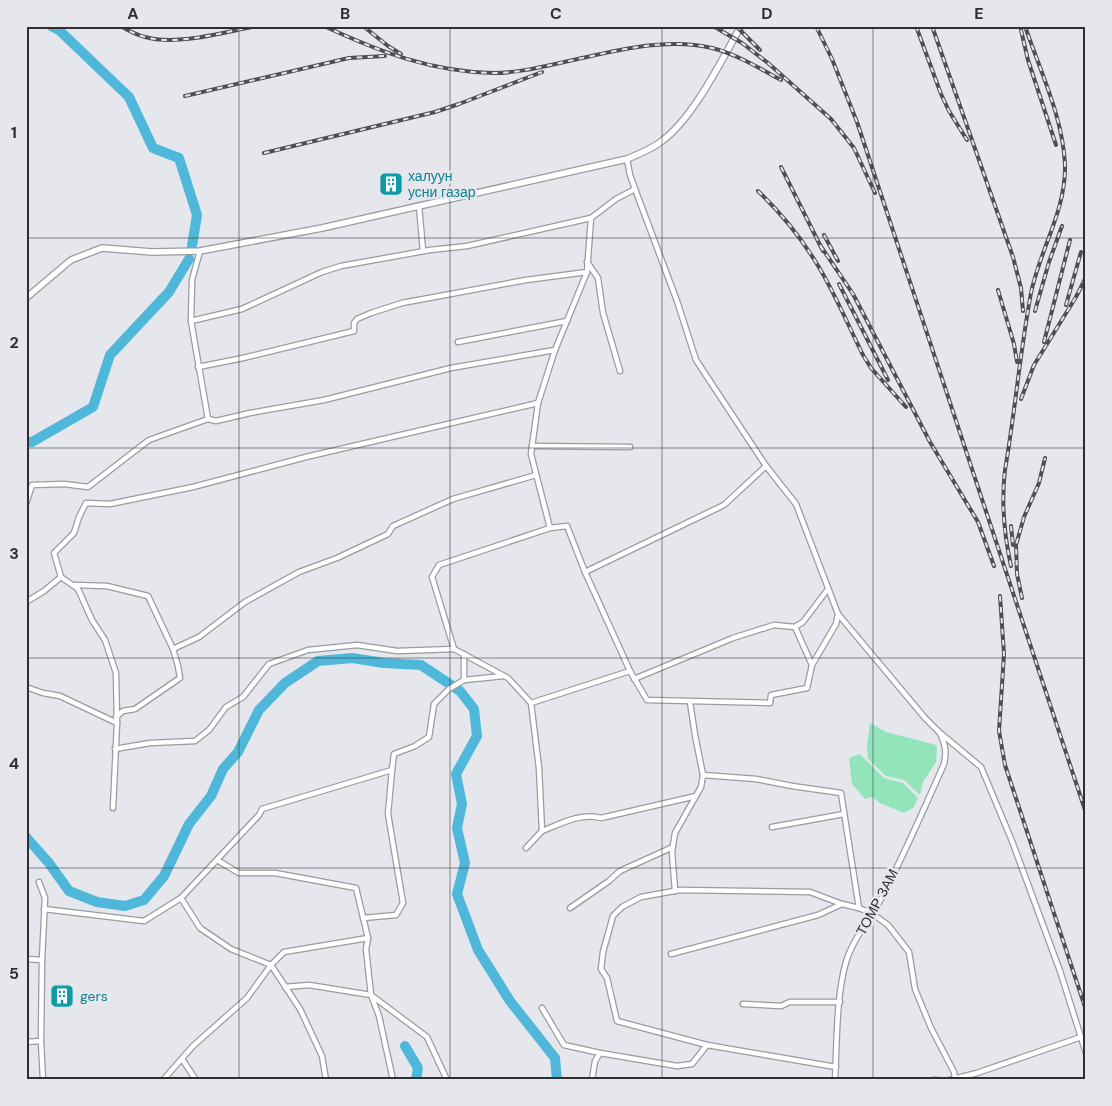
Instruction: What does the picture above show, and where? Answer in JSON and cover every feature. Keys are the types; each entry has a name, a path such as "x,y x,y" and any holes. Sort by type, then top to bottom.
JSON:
{"street":[{"path":"26,298 71,260 102,248 152,252 200,251 322,228 628,159 662,141 681,124 741,26"},
{"path":"628,159 630,175 677,301 696,360 766,466 796,504 838,614 925,718 980,767 1012,840 1060,972 1086,1052"},
{"path":"191,321 242,309 322,272 341,266 424,251 467,246 591,218 616,199 635,189"},
{"path":"419,206 424,251"},
{"path":"550,528 531,454 532,446 538,403 555,350 587,272 591,218"},
{"path":"200,251 192,280 191,321 208,419"},
{"path":"587,262 598,278 604,314 620,371"},
{"path":"198,367 354,331 354,324 357,319 402,303 526,280 587,272"},
{"path":"458,342 567,321"},
{"path":"26,504 29,485 64,484 88,487 149,440 208,419 216,422 324,400 450,368 555,350"},
{"path":"112,808 117,723 116,673 105,640 92,620 78,589 61,576 54,553 74,533 86,503 110,504 193,487 306,457 538,403"},
{"path":"532,446 630,447"},
{"path":"585,572 724,505 766,466"},
{"path":"173,650 199,637 244,602 299,572 338,558 388,534 393,526 453,500 536,475"},
{"path":"454,648 432,577 439,565 550,528 567,526 585,572 630,671 646,700 770,703 771,695 806,688 812,665 836,624 838,614"},
{"path":"26,602 44,591 61,576"},
{"path":"72,584 107,586 148,596 173,650 180,678 135,709 123,711 116,717"},
{"path":"634,679 733,638 774,625 795,627 803,622 828,589"},
{"path":"795,627 812,665"},
{"path":"116,749 150,742 195,740 210,730 226,707 242,697 269,664 308,650 357,645 397,650 454,648 508,678 531,703 539,768 542,830"},
{"path":"464,654 464,680"},
{"path":"531,703 630,671"},
{"path":"363,918 396,915 403,903 388,814 394,754 429,738 434,704 449,689 464,680 504,676"},
{"path":"26,687 60,696 117,723"},
{"path":"675,891 672,852 675,834 701,787 703,775 694,735 690,702"},
{"name":"ТОМР ЗАМ","path":"835,1080 840,1002 847,960 889,883 944,764 946,755 945,745 939,732"},
{"path":"44,909 144,921 181,898 259,815 262,809 392,770"},
{"path":"703,775 756,779 841,792 859,908"},
{"path":"526,848 542,830 570,820 602,818 696,796"},
{"path":"772,827 844,814"},
{"path":"570,908 610,882 620,872 673,847"},
{"path":"216,860 239,872 275,873 356,888 368,938 366,950 371,995 378,1016 393,1080"},
{"path":"39,882 45,898 41,1041 43,1080"},
{"path":"836,1067 707,1045 617,1021 607,978 601,969 603,952 613,916 622,906 641,897 675,891 810,892 873,914 888,925 909,952 915,989 931,1028 954,1072 955,1078"},
{"path":"181,898 200,928 231,949 271,965 300,1009 322,1056 326,1080"},
{"path":"671,954 818,915 842,904"},
{"path":"163,1080 193,1046 248,998 271,965 284,952 368,938"},
{"path":"26,959 42,960"},
{"path":"285,987 309,985 371,995 427,1037 447,1080"},
{"path":"743,1004 781,1006 790,1002 840,1002"},
{"path":"542,1008 564,1045 677,1066 692,1064 707,1045"},
{"path":"949,1080 976,1073 1081,1037"},
{"path":"26,1042 41,1041"},
{"path":"592,1080 595,1062 600,1053"},
{"path":"182,1059 196,1080"},
{"path":"933,1080 938,1080"}],"green space":[{"path":"870,723 886,732 937,746 936,762 923,782 920,795 904,780 886,776 868,759 867,746"},
{"path":"860,754 884,778 903,783 918,798 914,807 904,813 880,803 872,797 865,799 852,784 849,758"}],"waterway":[{"path":"51,26 59,30 129,97 153,148 179,158 197,215 192,246"},
{"path":"26,442 32,442 93,407 110,355 169,292 189,259"},
{"path":"26,837 49,863 69,891 97,902 125,906 144,900 164,876 189,824 211,796 223,769 238,752 259,710 285,683 318,661 352,658 384,663 421,665 460,691 474,709 477,736 456,774 462,804 457,828 465,863 457,894 478,950 510,1001 555,1058 557,1080"},
{"path":"405,1046 418,1068 416,1080"}],"railway":[{"path":"120,26 142,36 172,40 201,37 257,26"},
{"path":"324,26 365,44 407,59 428,65 471,72 513,72 622,50 676,44 712,48 730,54 781,80"},
{"path":"363,26 401,54"},
{"path":"713,26 742,43 768,63 831,119 854,148 875,193"},
{"path":"736,26 760,50"},
{"path":"816,26 832,59 857,122 1086,813"},
{"path":"916,26 941,94 967,140"},
{"path":"932,26 1013,257 1021,288 1023,311"},
{"path":"1011,566 1004,519 1005,470 1031,293 1057,214 1064,182 1065,165 1060,129 1050,94 1025,26"},
{"path":"1021,30 1028,60 1056,145"},
{"path":"185,96 349,58 385,56"},
{"path":"264,153 435,112 542,72"},
{"path":"781,167 823,251"},
{"path":"758,191 784,218 807,248 826,279 871,368 906,407"},
{"path":"1035,311 1062,226"},
{"path":"824,235 838,261"},
{"path":"1044,342 1070,240"},
{"path":"820,245 853,294 930,442 978,522 994,566"},
{"path":"1066,305 1081,252"},
{"path":"1021,399 1034,365 1076,297 1086,277"},
{"path":"839,284 888,380"},
{"path":"998,290 1014,344 1017,362"},
{"path":"1022,598 1017,574 1016,545 1024,517 1039,483 1045,458"},
{"path":"1011,526 1013,545"},
{"path":"1000,596 1004,654 999,731 1005,765 1086,1010"}],"place":[{"name":"халуун усни газар","path":"391,184"},
{"name":"gers","path":"62,996"}]}
